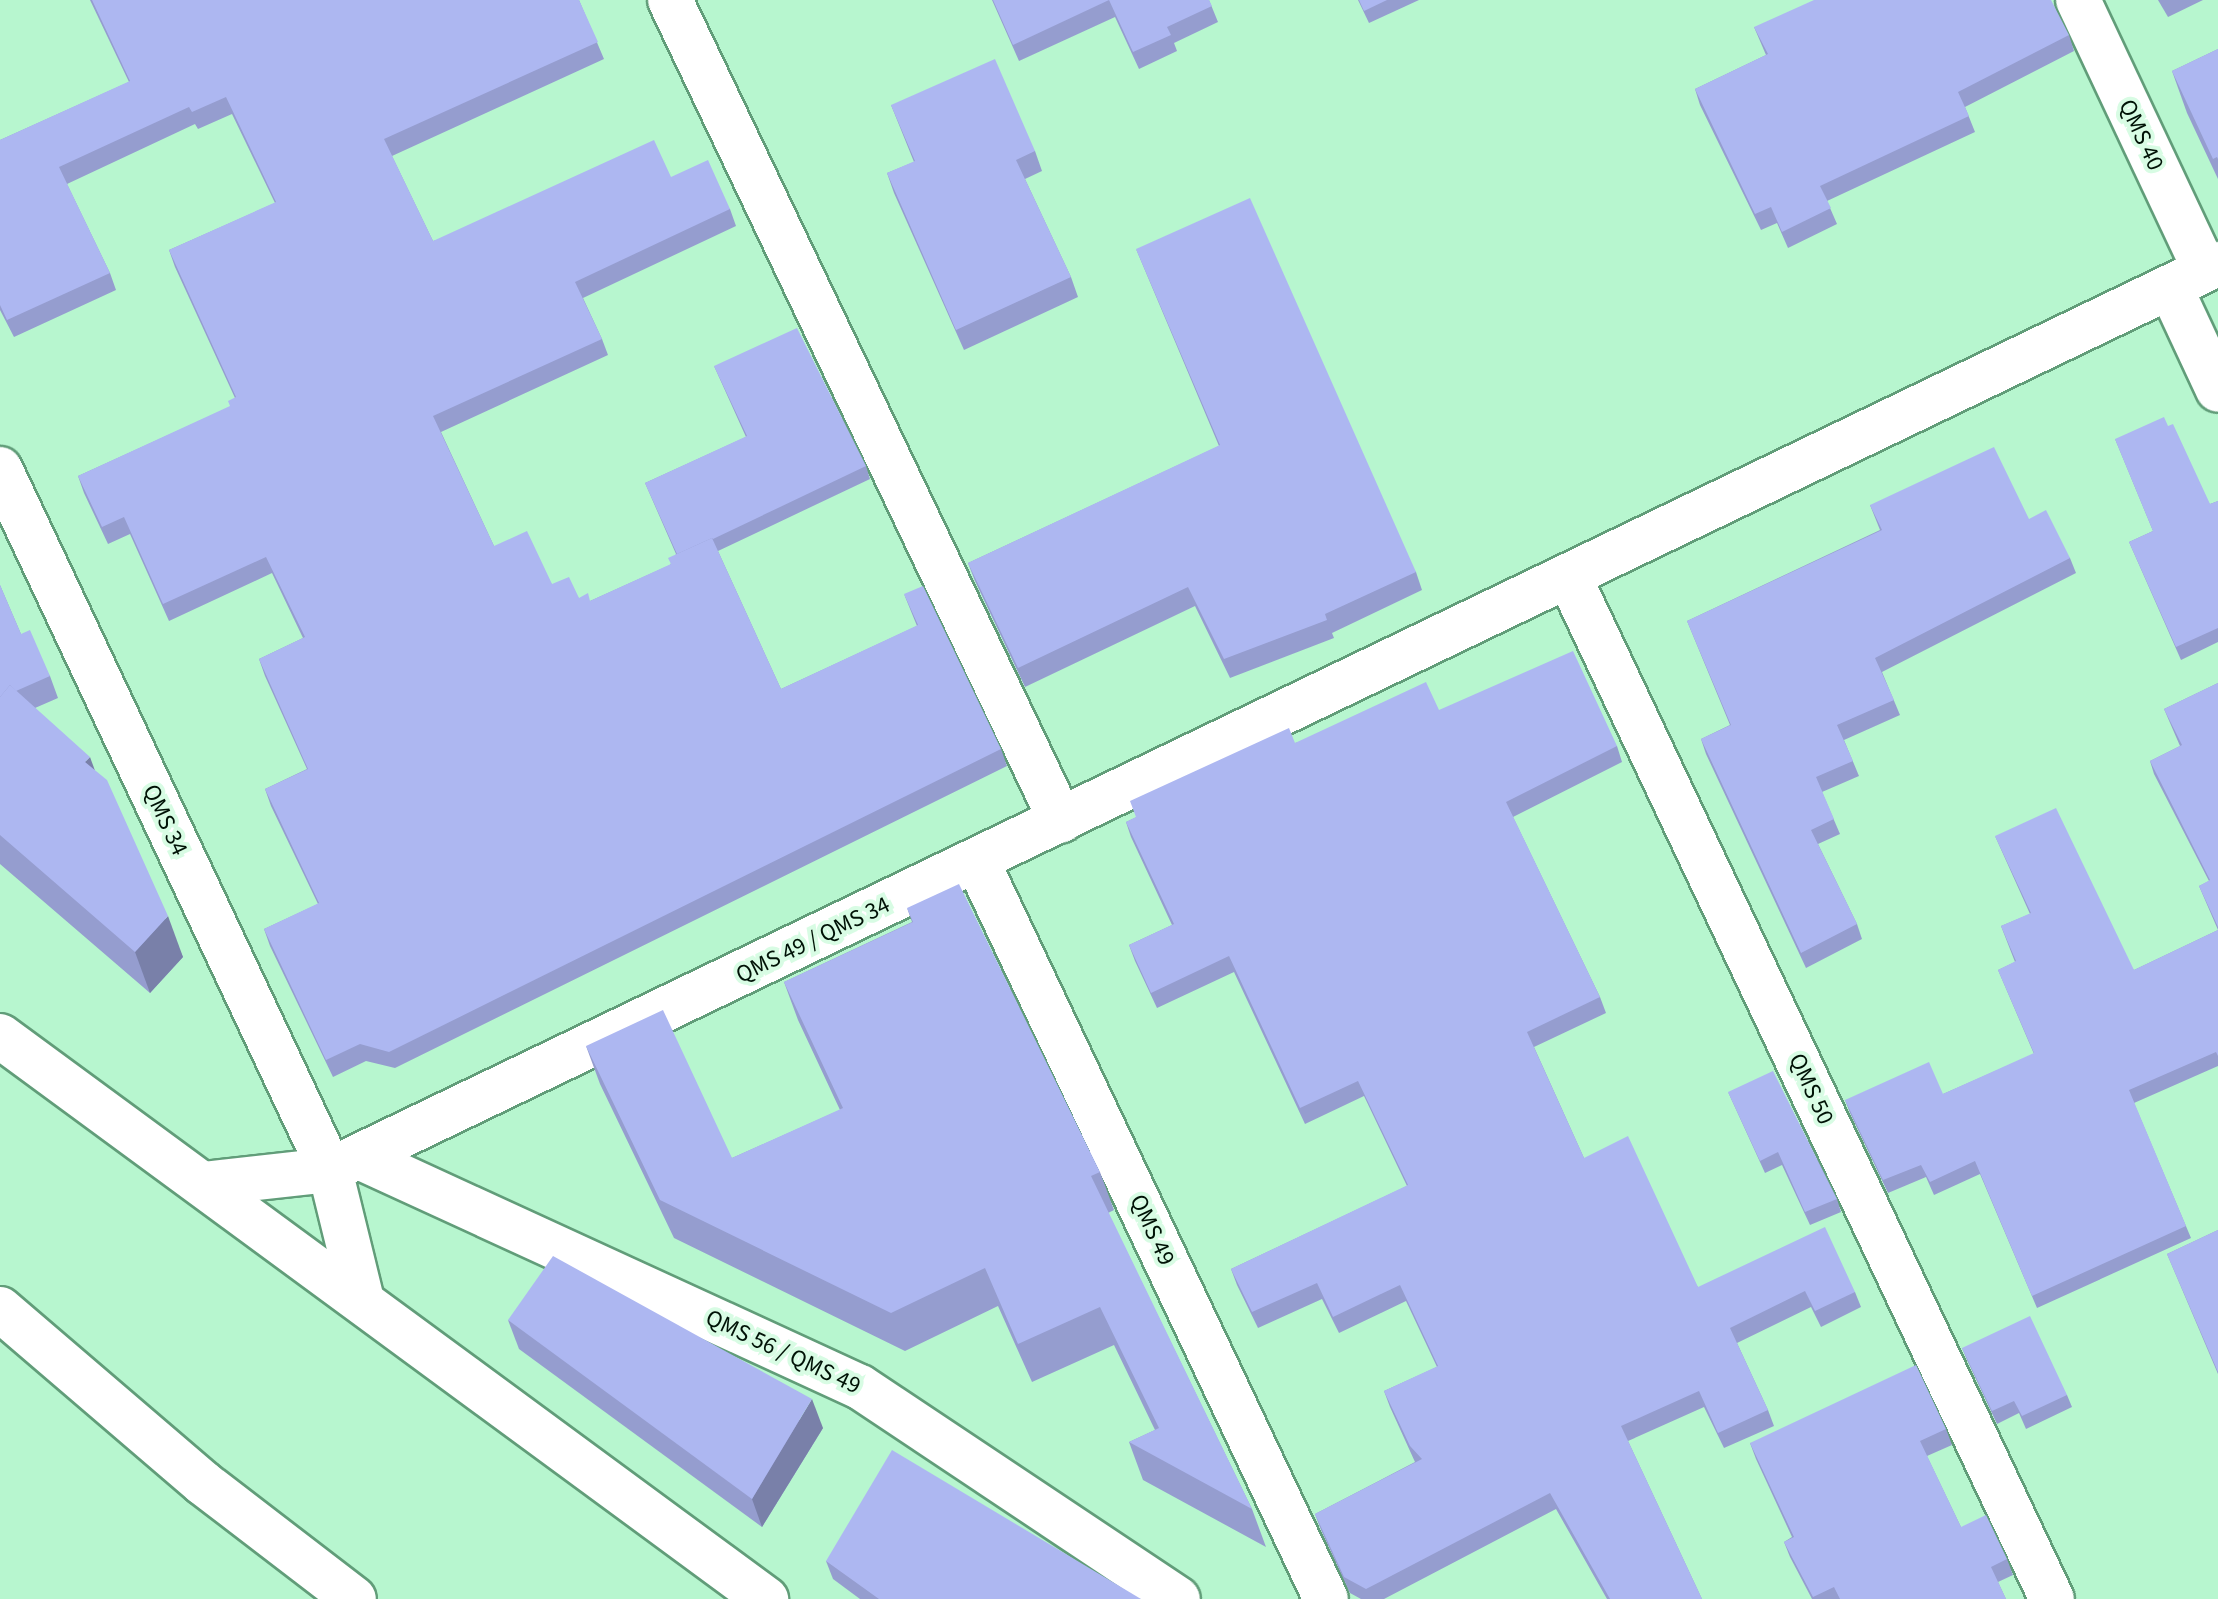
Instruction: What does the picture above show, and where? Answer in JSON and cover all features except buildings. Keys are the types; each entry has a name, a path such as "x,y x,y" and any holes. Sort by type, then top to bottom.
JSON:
{"street":[{"path":"670,0 1061,821"},
{"name":"QMS 40","path":"2078,0 2198,275 2218,390"},
{"name":"QMS 49 / QMS 34","path":"344,1164 1297,710 2198,275"},
{"name":"QMS 34","path":"0,469 344,1164 362,1300"},
{"name":"QMS 50","path":"1570,579 2052,1599"},
{"name":"QMS 49","path":"977,861 1326,1599"},
{"path":"0,1036 766,1599"},
{"path":"203,1184 344,1164"},
{"name":"QMS 56 / QMS 49","path":"344,1164 860,1387 1178,1599"},
{"path":"0,1309 203,1483 354,1599"}]}
